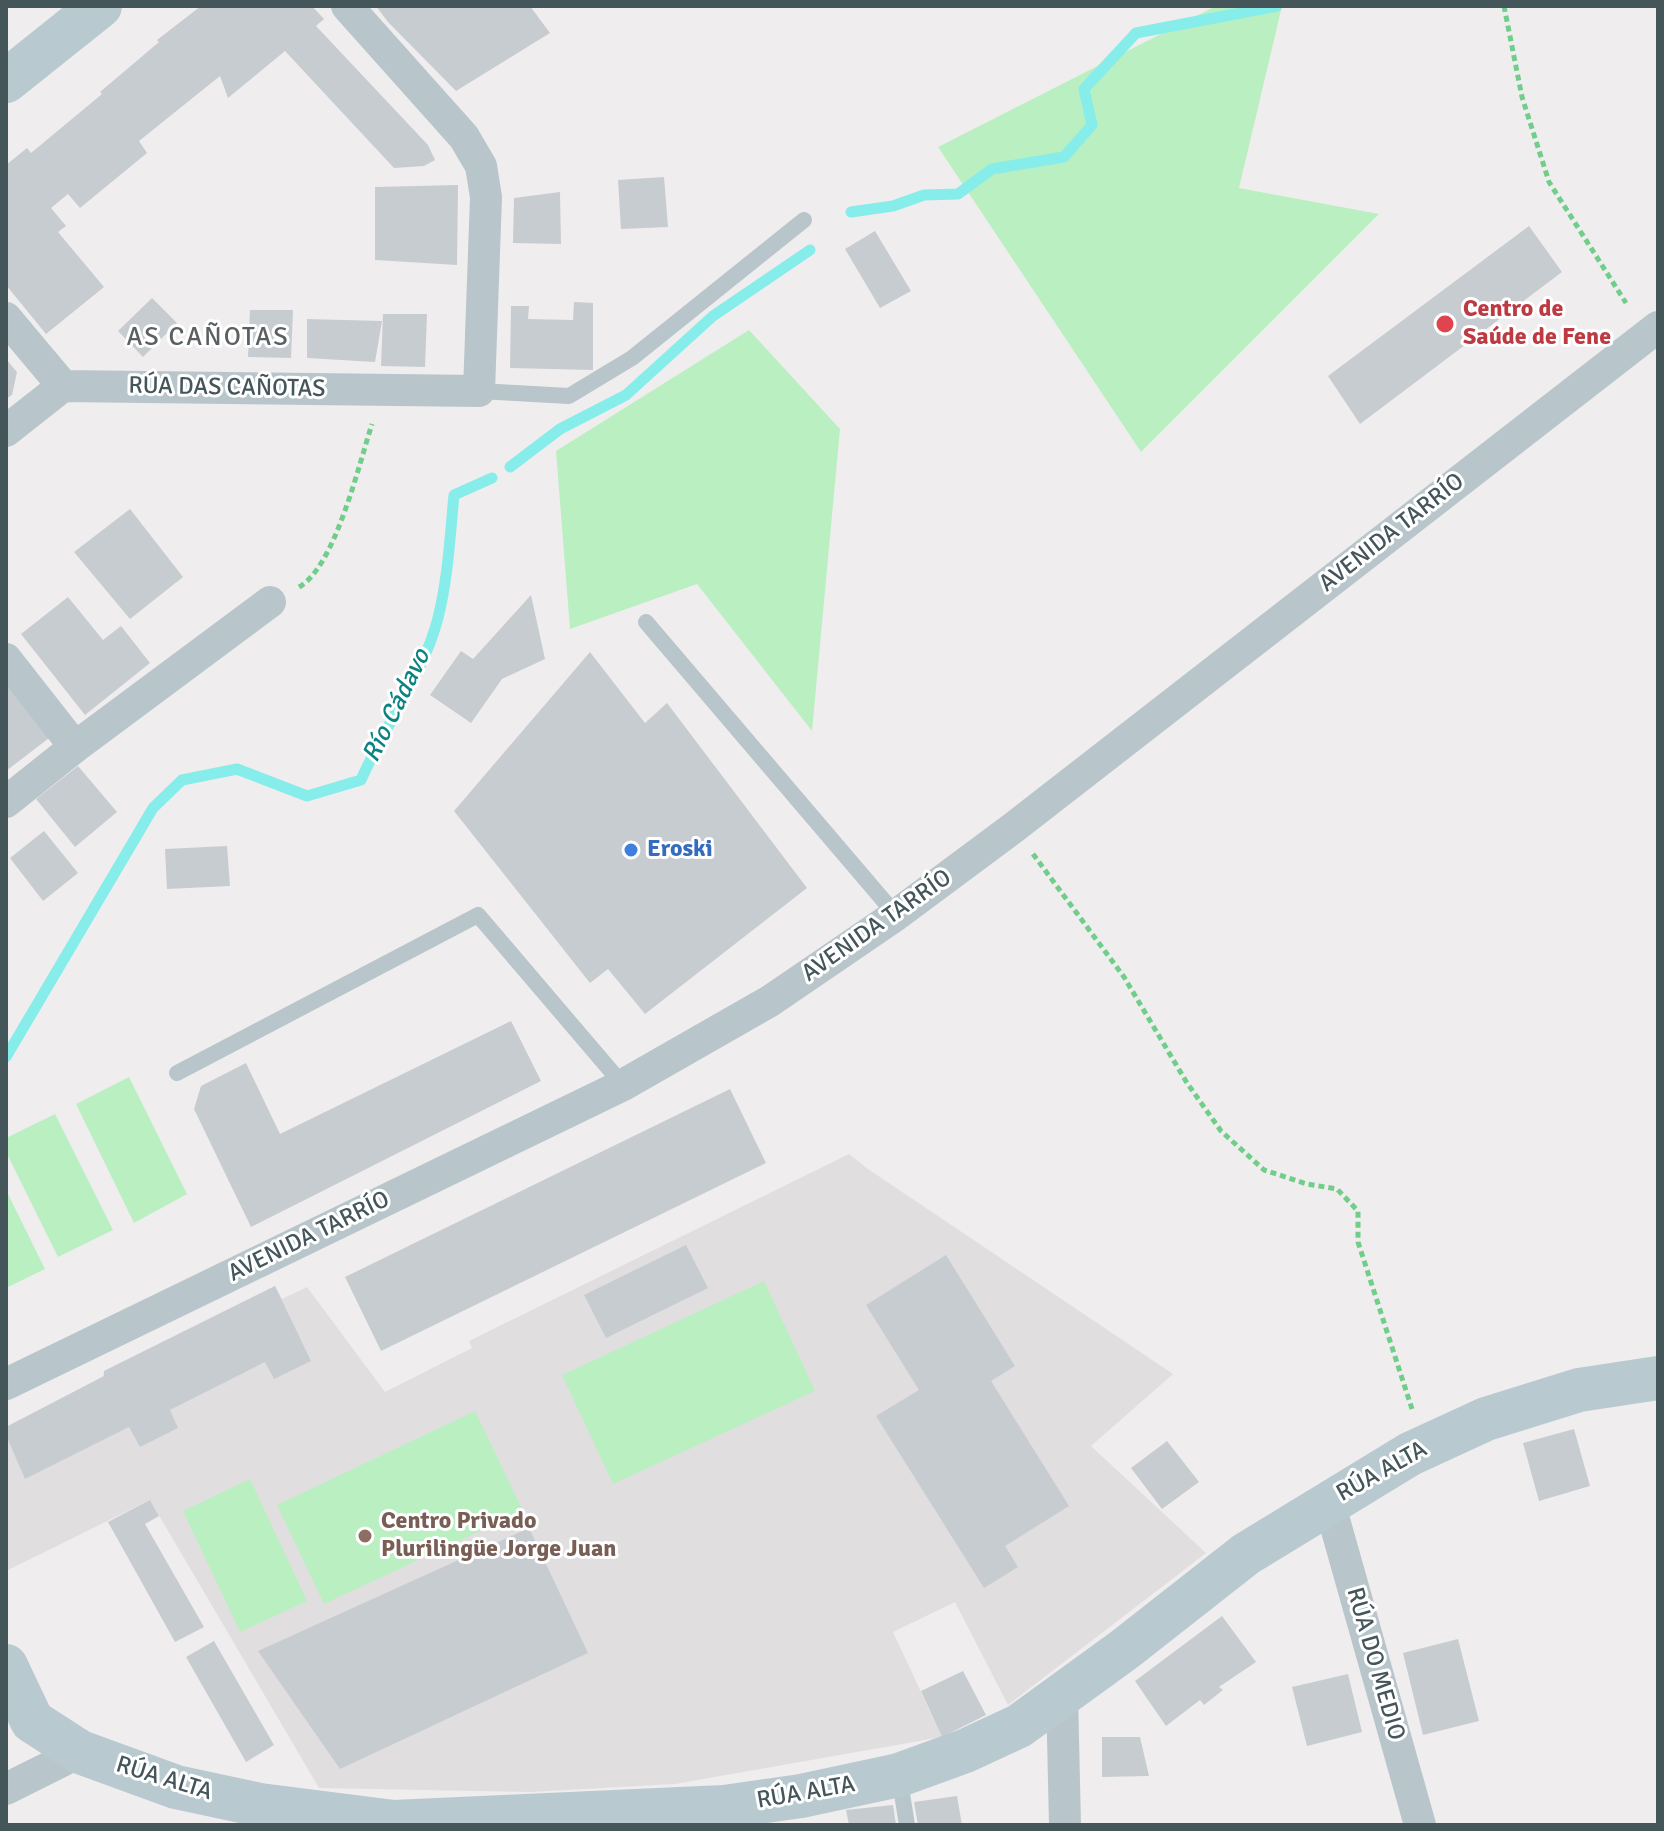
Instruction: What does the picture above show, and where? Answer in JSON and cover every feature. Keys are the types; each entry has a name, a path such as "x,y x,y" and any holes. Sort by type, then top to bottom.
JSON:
{"street":[{"path":"6,81 100,6"},
{"path":"347,6 464,137 481,166 486,197 479,391"},
{"path":"6,318 63,386 6,431"},
{"name":"AVENIDA TARRÍO","path":"6,1384 623,1085 770,1001 896,915 1013,828 1658,327"},
{"name":"RÚA DAS CAÑOTAS","path":"63,386 479,391"},
{"path":"6,802 270,602"},
{"path":"6,659 75,747"},
{"name":"RÚA ALTA","path":"6,1666 32,1721 80,1752 176,1787 260,1805 394,1822 724,1807 801,1796 899,1775 965,1751 1019,1726 1125,1649 1246,1554 1425,1447 1486,1419 1579,1390 1658,1378"},
{"name":"RÚA DO MEDIO","path":"1329,1502 1420,1825"},
{"path":"1062,1694 1065,1825"},
{"path":"6,1789 80,1752"}],"lane":[{"path":"479,391 569,396 632,358 804,220"},
{"path":"646,622 896,915"},
{"path":"177,1073 478,915 623,1085"},
{"path":"899,1775 907,1825"}],"path":[{"path":"1504,6 1522,97 1549,182 1626,303"},
{"path":"270,602 309,581 340,527 375,416 390,390"},
{"path":"1013,828 1124,977 1187,1083 1221,1131 1264,1170 1307,1184 1337,1189 1358,1211 1358,1242 1425,1447"}],"shaded area":[{"path":"849,1154 1173,1374 1091,1446 1206,1553 1008,1705 955,1602 893,1632 942,1737 675,1784 531,1792 319,1788 150,1500 6,1571 6,1427 103,1377 104,1371 275,1286 282,1299 307,1287 385,1392 472,1348 469,1341"}],"green space":[{"path":"1216,6 1282,6 1239,188 1379,214 1141,452 938,147"},
{"path":"749,330 840,429 812,731 697,584 570,629 556,451"},
{"path":"129,1077 187,1194 134,1223 76,1104"},
{"path":"55,1114 113,1230 58,1257 6,1152 6,1138"},
{"path":"6,1190 45,1269 6,1288"},
{"path":"764,1281 815,1391 613,1484 562,1375"},
{"path":"475,1411 523,1511 324,1604 277,1505"},
{"path":"250,1479 307,1601 240,1632 183,1511"}],"building":[{"path":"201,6 312,6 324,19 316,26 428,145 435,160 424,166 394,168 285,51 228,98 220,76 139,141 147,153 80,208 68,194 51,208 66,226 58,232 104,287 46,334 6,285 6,165 27,148 31,153 102,94 100,92 159,42 157,40"},
{"path":"376,6 530,6 550,33 456,91"},
{"path":"664,177 668,227 621,229 618,180"},
{"path":"458,185 457,265 375,260 375,187"},
{"path":"560,192 561,244 513,243 514,198"},
{"name":"Centro de Saúde de Fene","path":"1529,226 1562,272 1360,424 1328,376"},
{"path":"875,231 911,291 880,308 845,249"},
{"path":"152,298 177,323 143,357 118,331"},
{"path":"574,302 593,303 593,370 510,368 511,306 529,306 528,319 573,320"},
{"path":"250,310 293,310 291,358 248,357"},
{"path":"383,314 427,314 425,367 381,366"},
{"path":"307,319 382,321 375,362 307,358"},
{"path":"6,359 17,372 12,395 6,399"},
{"path":"130,509 183,577 130,619 74,552"},
{"path":"531,595 545,659 502,679 471,723 430,695 461,651 473,659"},
{"path":"68,597 103,640 121,626 150,663 85,715 21,634"},
{"name":"Eroski","path":"590,652 645,723 667,703 807,888 645,1014 608,969 590,983 454,811"},
{"path":"6,678 53,735 6,771"},
{"path":"78,766 117,812 75,847 36,799"},
{"path":"44,831 78,873 43,901 10,858"},
{"path":"227,846 230,886 167,889 165,849"},
{"path":"511,1021 541,1081 251,1227 194,1109 201,1086 246,1063 280,1134"},
{"path":"730,1089 766,1163 381,1351 345,1277"},
{"path":"686,1245 708,1288 606,1338 584,1295"},
{"path":"946,1255 1015,1366 991,1381 1069,1506 1005,1546 1018,1567 984,1588 876,1416 919,1390 866,1305"},
{"path":"275,1286 311,1361 274,1379 265,1362 170,1410 178,1428 140,1447 129,1427 25,1479 6,1435 6,1427 104,1376 104,1371"},
{"path":"1574,1429 1590,1486 1539,1501 1523,1443"},
{"path":"1167,1441 1199,1482 1162,1509 1131,1468"},
{"path":"150,1500 159,1516 145,1524 204,1627 175,1642 108,1522"},
{"path":"529,1528 588,1653 340,1769 258,1651"},
{"path":"1222,1616 1256,1662 1219,1687 1223,1690 1204,1705 1200,1700 1166,1726 1135,1681"},
{"path":"1458,1639 1479,1721 1423,1735 1403,1653"},
{"path":"214,1641 274,1745 246,1762 186,1657"},
{"path":"963,1671 986,1715 942,1737 921,1691"},
{"path":"1348,1674 1362,1732 1307,1746 1292,1687"},
{"path":"1102,1737 1140,1737 1149,1776 1102,1777"},
{"path":"957,1796 962,1825 918,1825 914,1802"},
{"path":"893,1805 896,1825 849,1825 846,1810"}],"waterway":[{"name":"Río Cádavo","path":"851,212 893,206 924,195 958,194 992,169 1064,157 1092,125 1084,89 1136,33 1277,6"},
{"name":"Río Cádavo","path":"510,467 560,429 626,395 713,316 810,250"},
{"name":"Río Cádavo","path":"6,1057 153,808 182,780 237,769 307,796 361,780 432,639 444,588 454,495 492,478"}],"place":[{"name":"Centro de Saúde de Fene","path":"1445,324"},
{"name":"Eroski","path":"631,850"},
{"name":"Centro Privado Plurilingüe Jorge Juan","path":"365,1536"}],"district":[{"name":"AS CAÑOTAS","path":"208,338"}]}
